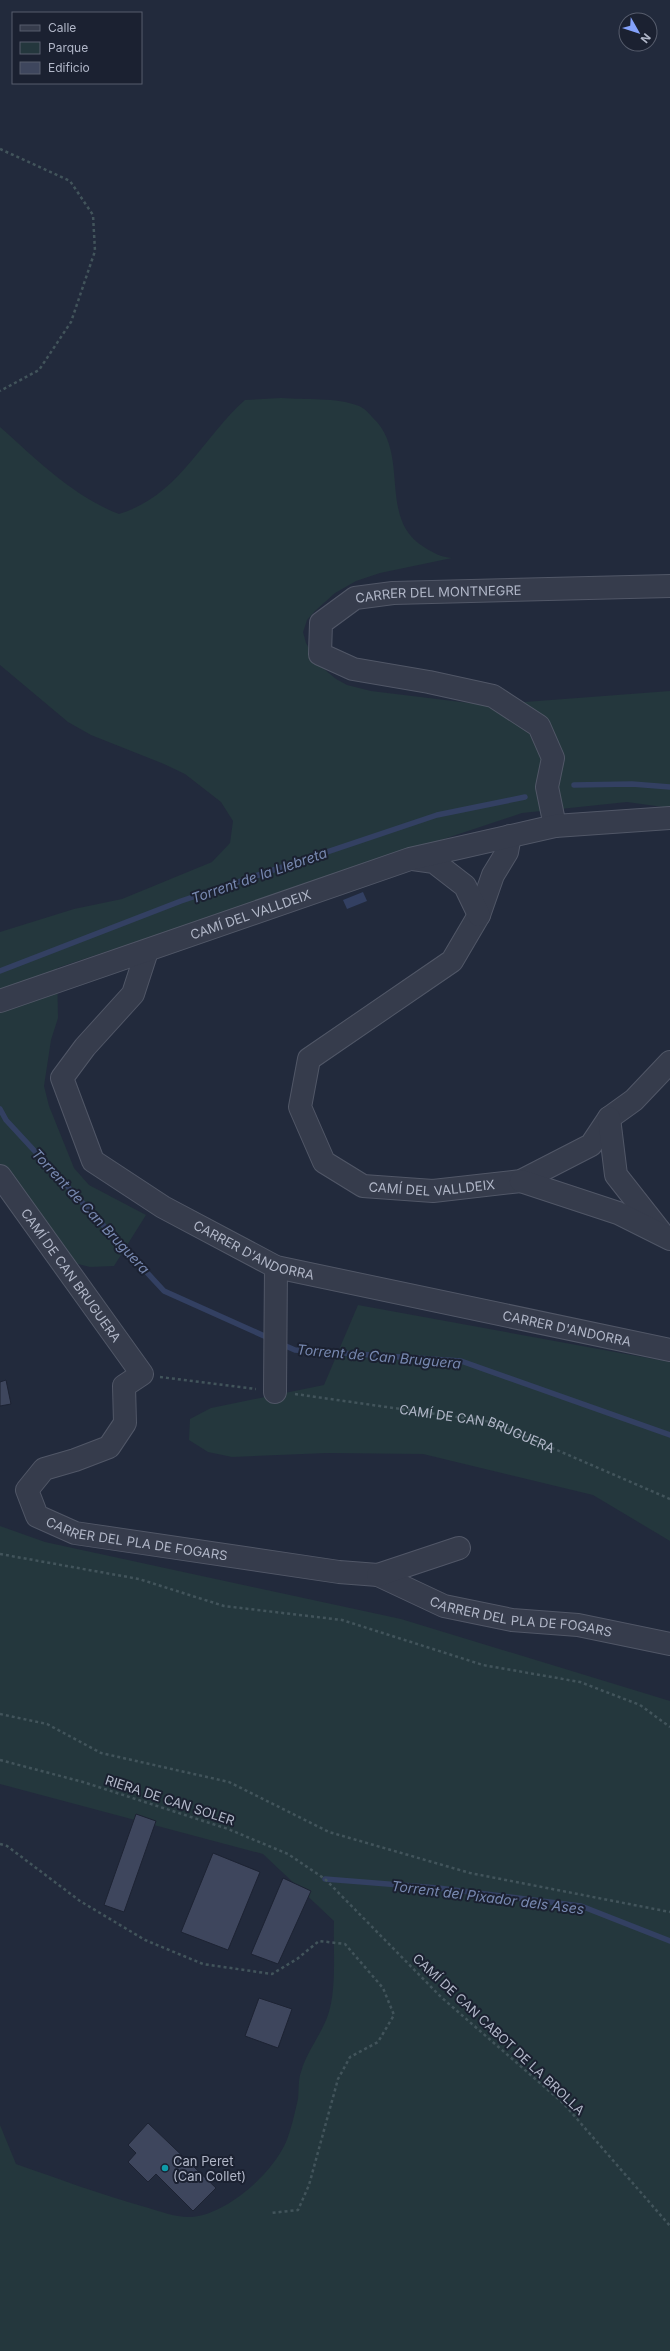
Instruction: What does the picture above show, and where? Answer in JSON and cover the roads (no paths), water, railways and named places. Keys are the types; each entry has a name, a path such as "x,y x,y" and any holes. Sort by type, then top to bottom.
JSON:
{"street":[{"name":"CARRER DEL MONTNEGRE","path":"555,826 547,787 553,758 539,726 493,696 429,682 353,669 320,654 321,623 355,598 393,593 666,584"},
{"path":"410,859 555,826 670,818"},
{"name":"CAMÍ DEL VALLDEIX","path":"510,836 507,852 491,880 479,915 452,961 309,1059 300,1107 324,1162 363,1186 433,1191 521,1180 591,1145 609,1118 634,1100 670,1062"},
{"name":"CAMÍ DEL VALLDEIX","path":"0,1001 410,859 434,862 465,886 479,915"},
{"name":"CARRER D'ANDORRA","path":"147,951 133,994 85,1047 62,1078 93,1161 162,1207 276,1267 670,1350"},
{"path":"609,1118 616,1175 667,1238"},
{"name":"CAMÍ DE CAN BRUGUERA","path":"0,1176 133,1380"},
{"path":"521,1180 618,1213 667,1238"},
{"path":"275,1392 276,1267"},
{"name":"CARRER DEL PLA DE FOGARS","path":"133,1380 125,1423 109,1447 75,1460 44,1469 27,1490 37,1516 75,1533 339,1572 378,1575 444,1606 512,1620 578,1625 670,1644"},
{"name":"CARRER DEL PLA DE FOGARS","path":"378,1575 459,1548"}],"water":[{"path":"363,892 367,901 347,909 343,900"}],"waterway":[{"name":"Torrent de la Llebreta","path":"574,785 632,784 670,787"},
{"name":"Torrent de la Llebreta","path":"0,971 181,901 437,815 525,797"},
{"name":"Torrent de Can Bruguera","path":"0,1109 6,1120 164,1291 271,1339"},
{"name":"Torrent de Can Bruguera","path":"281,1344 295,1350 461,1361 670,1435"},
{"name":"Torrent del Pixador dels Ases","path":"325,1879 438,1888 581,1906 670,1941"}],"place":[{"name":"Can Peret (Can Collet)","path":"165,2168"}]}
